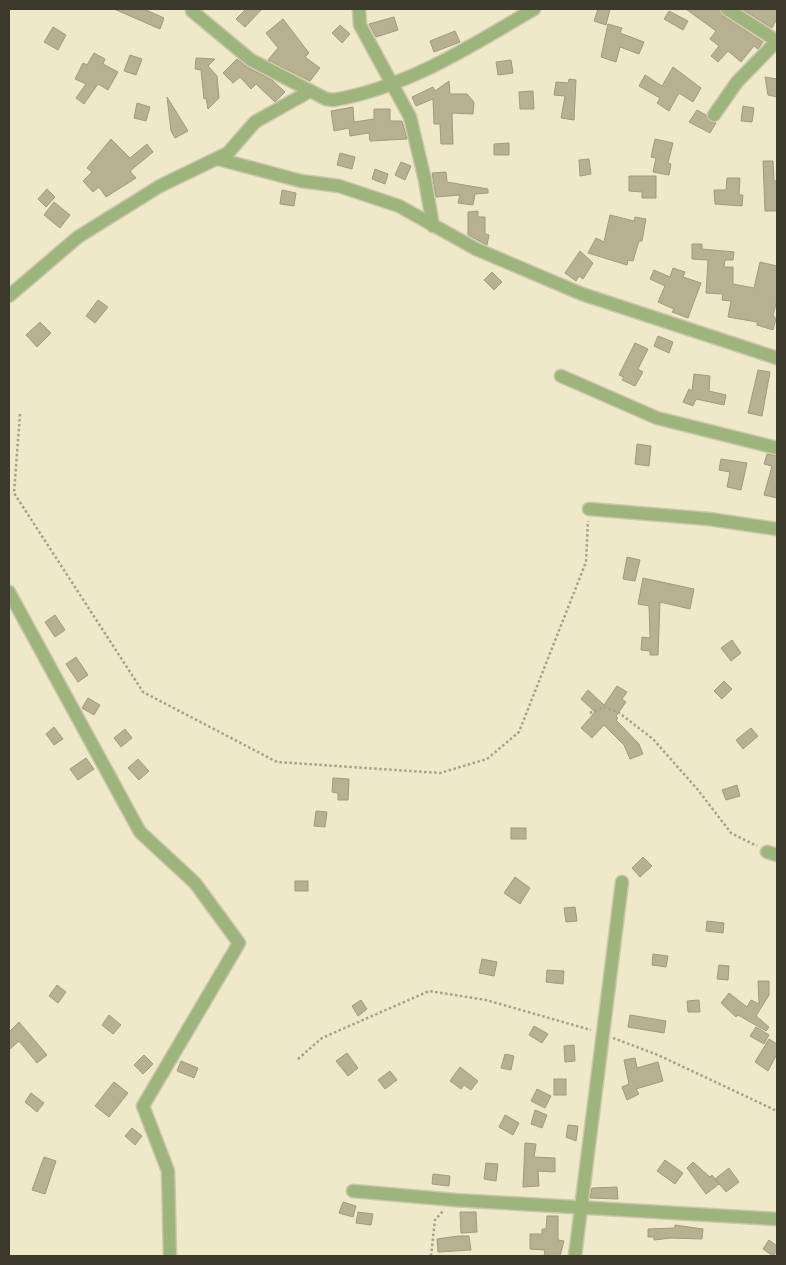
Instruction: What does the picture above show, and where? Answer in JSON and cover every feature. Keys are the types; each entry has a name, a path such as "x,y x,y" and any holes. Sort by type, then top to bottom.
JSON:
{"street":[{"path":"359,9 360,24 391,86 410,117 425,180 433,226"},
{"path":"192,11 251,60 326,99 333,100 391,86 467,48 534,9"},
{"path":"714,116 737,82 777,41 727,9"},
{"path":"9,296 78,237 160,186 228,153 255,122 310,91"},
{"path":"218,159 300,181 339,186 399,206 476,249 582,294 777,358"},
{"path":"561,376 657,418 777,448"},
{"path":"589,509 709,519 777,529"},
{"path":"9,592 140,832 195,883 239,943 144,1106 168,1171 170,1256"},
{"path":"575,1256 622,882"},
{"path":"353,1190 455,1200 777,1219"}],"path":[{"path":"20,414 14,493 143,692 277,762 440,773 487,759 519,732 534,688 586,562 589,509"},
{"path":"590,713 604,707 618,712 653,739 698,790 731,832 772,853"},
{"path":"298,1059 322,1038 429,990 486,1000 602,1033 658,1055 777,1111"},
{"path":"431,1256 435,1220 455,1200"}],"building":[{"path":"114,9 144,9 164,18 160,29"},
{"path":"246,9 262,9 245,27 236,19"},
{"path":"598,9 610,9 606,25 594,21"},
{"path":"686,9 719,9 723,16 763,42 758,49 754,46 741,62 728,51 718,62 711,56 719,46 710,39 716,31"},
{"path":"742,9 777,9 777,19 772,28"},
{"path":"669,11 688,21 683,30 664,19"},
{"path":"394,17 398,30 376,37 369,24"},
{"path":"283,19 309,53 305,57 320,68 310,81 268,60 278,48 266,33"},
{"path":"608,24 622,28 620,33 644,42 639,54 620,47 616,62 601,57"},
{"path":"340,25 350,34 342,43 332,33"},
{"path":"53,27 66,35 58,50 44,42"},
{"path":"455,31 460,42 434,52 430,41"},
{"path":"94,53 105,59 103,64 118,72 108,90 98,84 84,104 76,98 86,84 75,79 83,63 87,65"},
{"path":"130,55 142,59 136,75 124,71"},
{"path":"196,58 215,59 208,66 217,76 219,98 208,109 206,98 204,99 201,70 195,69"},
{"path":"237,59 247,67 272,80 285,92 275,102 256,84 251,89 240,77 233,83 223,73"},
{"path":"511,60 513,73 498,75 496,62"},
{"path":"673,67 701,88 693,102 679,93 669,111 657,103 660,98 639,86 645,75 662,86"},
{"path":"765,77 777,79 777,97 768,95"},
{"path":"569,79 576,80 574,120 561,118 565,96 554,95 556,82 568,83"},
{"path":"449,81 450,94 467,94 474,102 473,114 452,113 453,144 441,144 440,124 434,124 433,99 416,106 412,97 433,87 435,91"},
{"path":"533,91 534,109 520,109 519,92"},
{"path":"167,97 188,131 175,138 171,131"},
{"path":"137,103 150,107 146,121 134,118"},
{"path":"743,106 754,108 752,122 741,121"},
{"path":"353,107 354,122 374,119 374,109 390,109 390,121 402,121 407,139 370,141 369,133 350,136 349,128 334,131 331,111"},
{"path":"697,110 706,115 710,122 716,123 710,133 689,122"},
{"path":"111,139 130,158 147,144 153,152 130,171 136,178 106,197 99,187 93,192 83,181 92,172 87,168"},
{"path":"655,139 673,143 668,163 671,164 669,175 653,172 656,158 651,157"},
{"path":"509,143 509,155 494,155 494,144"},
{"path":"340,153 355,157 352,169 337,165"},
{"path":"589,159 591,174 580,176 579,160"},
{"path":"763,161 773,161 774,181 777,181 777,211 765,211"},
{"path":"401,162 411,166 405,180 395,175"},
{"path":"375,169 388,174 385,184 372,179"},
{"path":"446,172 447,182 488,189 488,193 475,194 473,205 458,203 460,195 436,197 432,173"},
{"path":"629,176 656,176 656,198 642,198 642,192 629,191"},
{"path":"727,178 740,178 739,195 743,195 742,206 715,204 714,190 726,190"},
{"path":"47,189 55,197 46,207 38,199"},
{"path":"282,190 296,193 294,206 280,204"},
{"path":"54,202 70,215 60,228 44,215"},
{"path":"478,211 478,217 485,217 485,234 489,235 487,245 468,235 468,212"},
{"path":"610,215 634,221 635,217 646,219 642,241 639,241 633,261 628,260 627,265 588,253 596,238 604,242"},
{"path":"692,244 702,244 702,249 734,252 733,260 725,260 724,267 733,267 733,284 754,288 760,262 777,266 777,300 773,315 776,319 773,330 757,325 757,322 728,317 731,301 722,300 723,294 706,293 708,260 692,259"},
{"path":"580,251 593,263 583,279 579,276 576,281 565,273"},
{"path":"673,268 685,272 683,277 701,283 688,318 672,312 674,309 658,302 665,286 650,279 654,270 670,277"},
{"path":"492,272 502,282 494,290 484,280"},
{"path":"98,300 108,307 95,323 86,316"},
{"path":"40,322 51,333 37,347 26,335"},
{"path":"658,336 673,342 669,353 654,346"},
{"path":"635,343 648,349 638,369 643,372 635,386 622,380 624,377 619,375"},
{"path":"758,370 770,372 762,416 748,413"},
{"path":"694,374 710,376 709,391 726,395 724,405 696,399 693,406 683,402 689,389 692,391"},
{"path":"637,444 651,446 649,466 635,464"},
{"path":"767,454 777,456 777,498 764,495 772,466 764,464"},
{"path":"721,459 747,463 741,490 727,487 730,472 719,470"},
{"path":"627,557 640,560 635,581 623,579"},
{"path":"643,578 694,589 690,609 660,602 658,655 650,655 650,651 641,650 642,637 650,638 649,606 638,604"},
{"path":"55,615 65,630 55,637 45,622"},
{"path":"732,640 741,653 731,661 721,648"},
{"path":"76,657 88,675 78,682 66,664"},
{"path":"724,681 732,689 722,699 714,691"},
{"path":"617,686 627,692 622,699 626,702 616,716 618,718 616,720 639,744 643,754 630,759 624,745 604,725 592,738 581,728 595,712 581,699 588,690 604,705"},
{"path":"88,698 100,705 94,715 82,708"},
{"path":"54,727 63,739 54,745 46,734"},
{"path":"751,728 758,736 743,749 736,740"},
{"path":"125,729 132,738 121,747 114,738"},
{"path":"86,758 94,769 78,780 70,769"},
{"path":"138,759 149,771 139,780 128,768"},
{"path":"333,778 349,779 348,800 338,800 338,793 332,792"},
{"path":"737,785 740,796 726,800 722,790"},
{"path":"316,811 327,812 325,827 314,826"},
{"path":"511,828 526,828 526,839 511,839"},
{"path":"643,857 652,866 640,877 632,868"},
{"path":"515,877 530,888 520,904 504,893"},
{"path":"295,881 308,881 308,891 295,891"},
{"path":"575,907 577,921 566,922 564,908"},
{"path":"707,921 724,923 723,933 706,931"},
{"path":"653,954 668,956 666,967 652,965"},
{"path":"482,959 497,962 494,976 479,973"},
{"path":"719,965 729,966 728,980 717,979"},
{"path":"547,970 564,971 563,984 546,982"},
{"path":"758,981 769,981 769,995 756,1016 769,1027 766,1031 738,1015 736,1017 721,1003 729,993 747,1007 751,1000 759,1004"},
{"path":"57,985 66,992 58,1003 49,996"},
{"path":"361,1000 367,1009 358,1016 352,1006"},
{"path":"699,1000 700,1012 688,1012 687,1001"},
{"path":"109,1015 121,1025 113,1034 102,1025"},
{"path":"630,1015 666,1021 664,1033 628,1027"},
{"path":"19,1022 47,1055 37,1063 19,1041 9,1050 9,1032"},
{"path":"534,1026 548,1034 542,1043 529,1035"},
{"path":"756,1027 769,1035 764,1044 750,1036"},
{"path":"769,1039 777,1044 777,1054 768,1071 755,1062"},
{"path":"574,1045 575,1061 565,1062 564,1046"},
{"path":"347,1053 358,1068 348,1076 336,1061"},
{"path":"505,1054 514,1056 511,1070 501,1068"},
{"path":"144,1055 153,1064 143,1074 134,1065"},
{"path":"635,1058 637,1068 658,1062 663,1081 636,1089 639,1094 627,1100 622,1087 629,1084 624,1060"},
{"path":"181,1061 198,1068 194,1078 177,1071"},
{"path":"460,1067 478,1081 471,1090 464,1085 461,1089 450,1081"},
{"path":"390,1071 397,1080 385,1089 378,1080"},
{"path":"554,1079 566,1079 566,1095 554,1095"},
{"path":"114,1082 128,1093 109,1117 95,1106"},
{"path":"537,1089 551,1096 545,1108 531,1101"},
{"path":"31,1093 44,1103 37,1112 25,1102"},
{"path":"535,1110 547,1115 542,1128 531,1124"},
{"path":"505,1115 519,1123 513,1135 499,1127"},
{"path":"568,1125 578,1126 576,1141 566,1137"},
{"path":"132,1128 142,1136 135,1145 125,1136"},
{"path":"525,1143 536,1144 534,1157 555,1158 555,1172 538,1171 539,1186 523,1187"},
{"path":"44,1157 56,1161 45,1194 32,1190"},
{"path":"665,1160 683,1173 675,1184 657,1171"},
{"path":"693,1162 710,1177 712,1175 719,1184 706,1194 687,1168"},
{"path":"486,1163 498,1164 496,1181 484,1179"},
{"path":"729,1168 739,1182 726,1192 715,1179"},
{"path":"433,1174 450,1176 449,1186 432,1184"},
{"path":"617,1187 618,1199 590,1198 592,1188"},
{"path":"343,1202 356,1206 353,1217 339,1213"},
{"path":"358,1212 373,1214 371,1225 356,1223"},
{"path":"460,1212 476,1212 477,1232 461,1233"},
{"path":"547,1216 558,1216 558,1240 564,1241 560,1256 544,1256 545,1250 530,1249 530,1234 542,1234 542,1229 546,1229"},
{"path":"675,1225 703,1229 702,1239 671,1238 654,1240 654,1237 648,1237 648,1229 675,1228"},
{"path":"469,1236 471,1250 438,1252 437,1239"},
{"path":"769,1240 777,1246 777,1251 773,1256 763,1249"}]}
